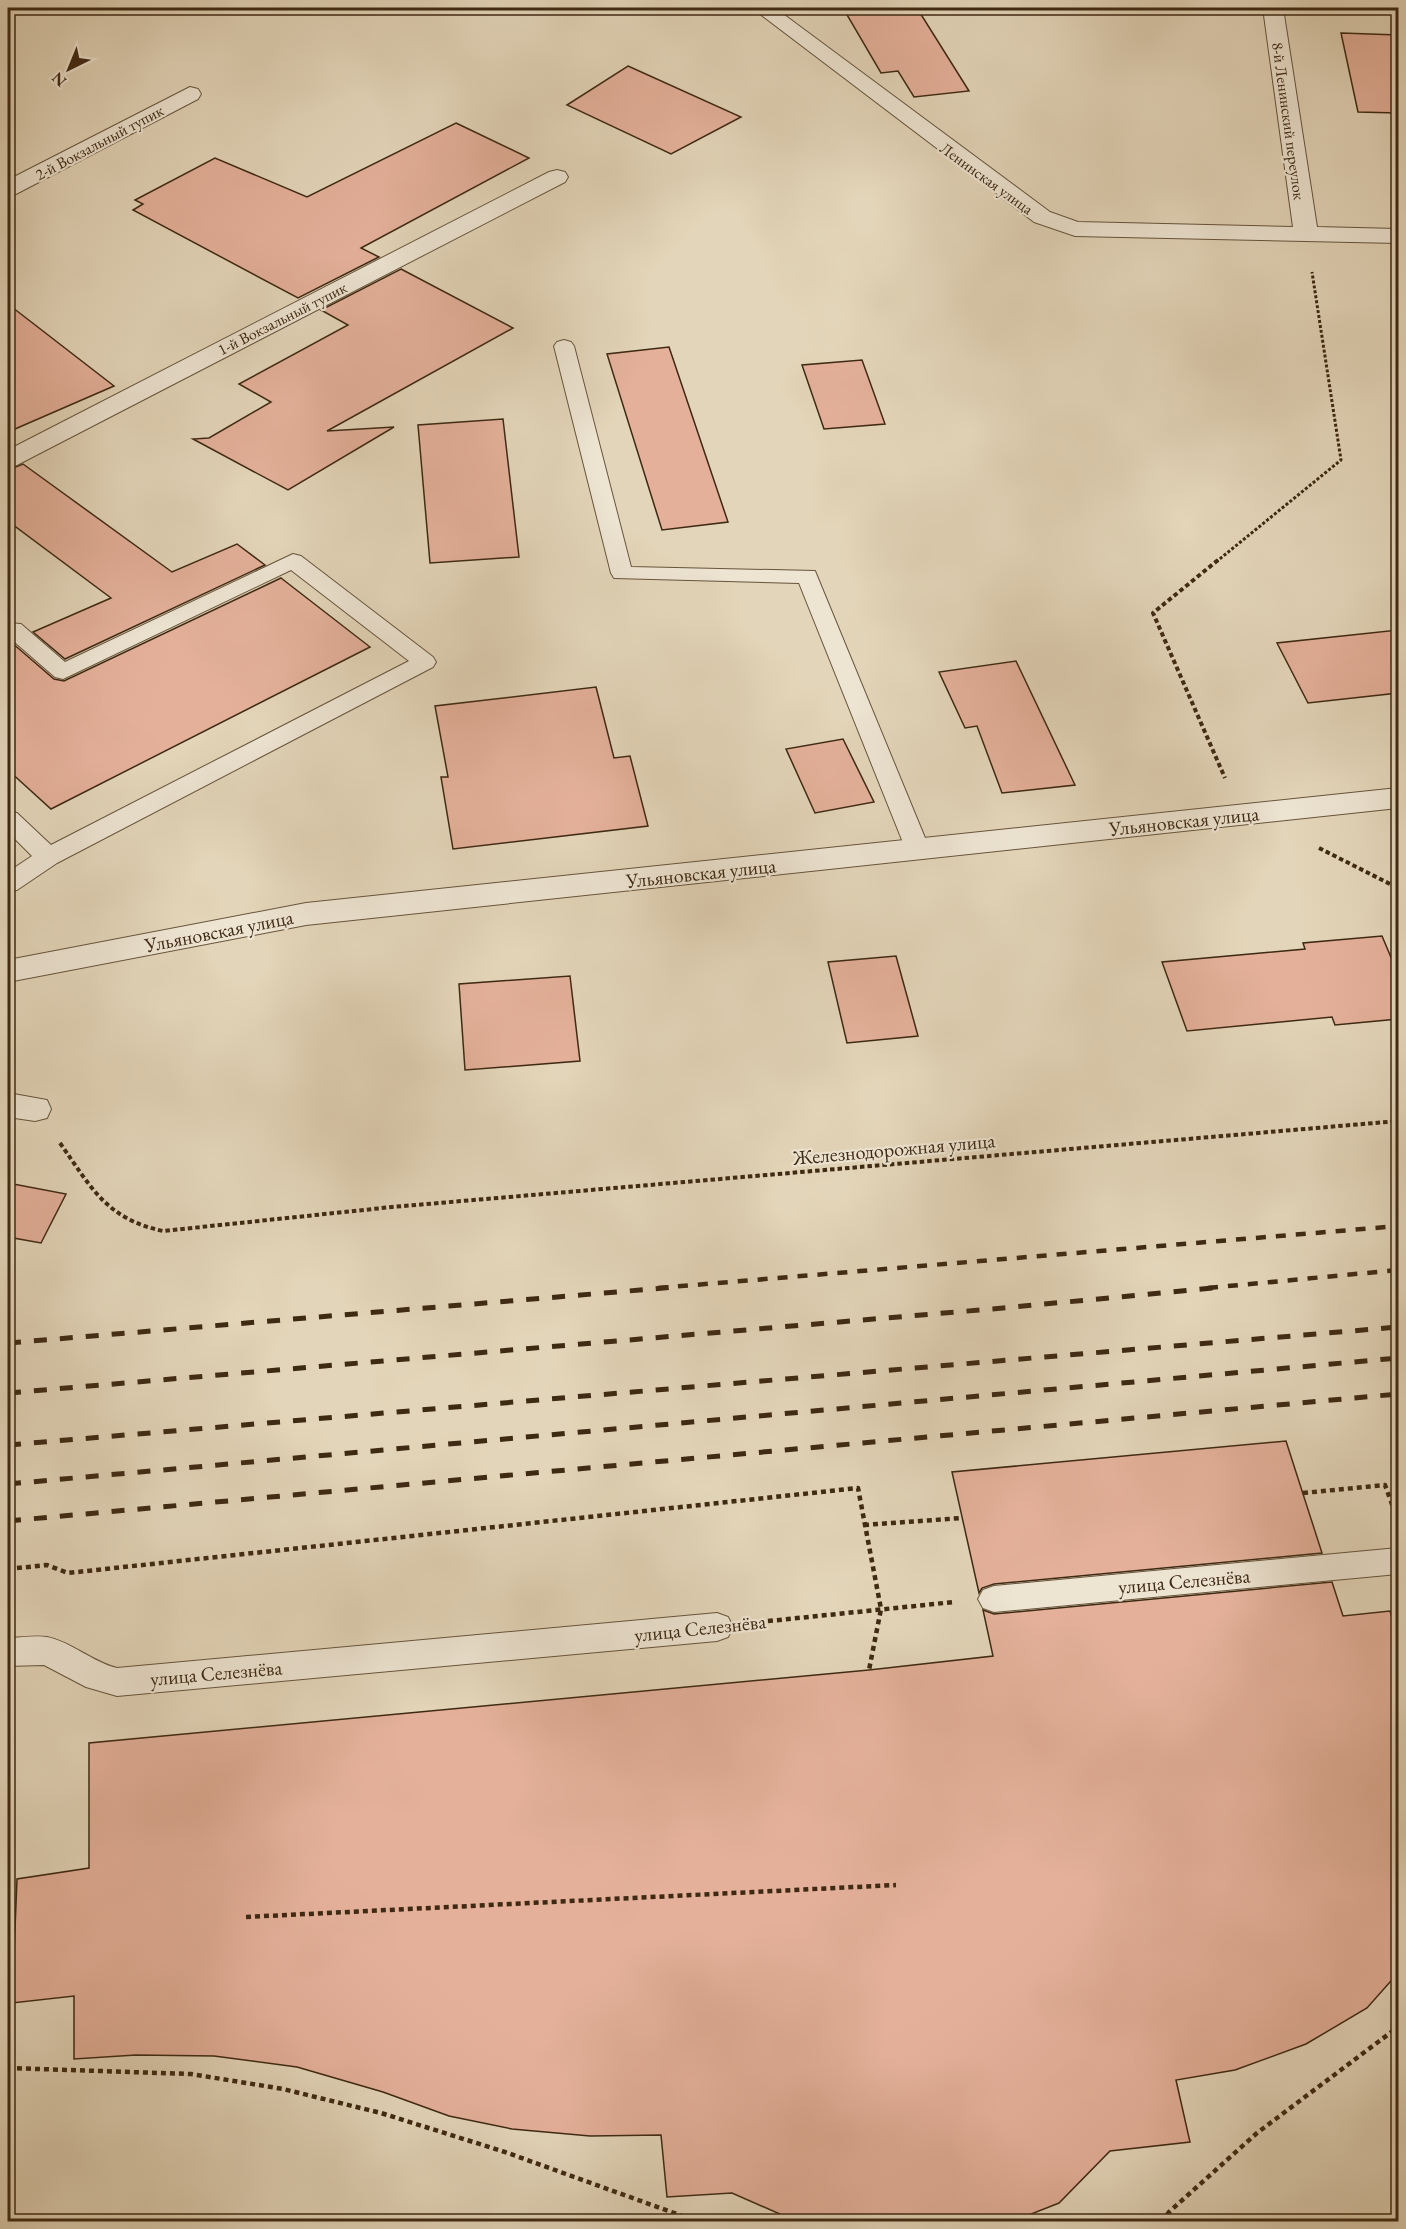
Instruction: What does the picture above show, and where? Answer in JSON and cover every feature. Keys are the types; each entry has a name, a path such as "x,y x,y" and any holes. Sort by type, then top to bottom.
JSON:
{"street":[{"name":"Ленинская улица","path":"762,8 1041,217 1075,229 1398,236"},
{"name":"8-й Ленинский переулок","path":"1273,8 1306,234"},
{"name":"2-й Вокзальный тупик","path":"8,189 190,94"},
{"name":"1-й Вокзальный тупик","path":"8,460 557,177"},
{"name":"Ульяновская улица","path":"8,970 306,914 1398,798"}],"lane":[{"path":"564,346 622,573 807,576 918,850"},
{"path":"8,632 13,629 63,672 293,561 425,662 48,857 8,884"},
{"path":"8,819 48,857"},
{"name":"улица Селезнёва","path":"994,1599 1398,1561"},
{"name":"улица Селезнёва","path":"8,1652 46,1652 68,1660 97,1677 117,1682 717,1627"}],"path":[{"path":"1241,814 1153,613 1341,460 1306,234"},
{"path":"1318,848 1398,888"},
{"name":"Железнодорожная улица","path":"21,1107 106,1205 120,1217 150,1229 163,1231 392,1207 1398,1121"},
{"path":"1303,1493 1385,1485 1398,1521"},
{"path":"8,1569 47,1565 68,1573 858,1488 881,1609 869,1670"},
{"path":"864,1525 962,1518"},
{"name":"улица Селезнёва","path":"717,1627 994,1599"},
{"path":"246,1917 896,1886"},
{"path":"1162,2222 1169,2212 1257,2133 1398,2027"},
{"path":"8,2068 191,2074 283,2089 381,2113 505,2152 699,2222"}],"building":[{"path":"843,8 917,8 969,91 914,97 898,71 881,73"},
{"path":"1341,33 1398,35 1398,113 1358,112"},
{"path":"628,66 741,117 671,154 567,105"},
{"path":"456,123 529,158 361,248 379,257 298,298 133,210 143,204 135,200 215,158 307,197"},
{"path":"401,269 513,328 327,431 394,427 288,490 193,439 209,438 271,402 239,384 348,325 321,310"},
{"path":"8,304 114,386 8,432"},
{"path":"669,347 728,522 662,530 607,354"},
{"path":"862,360 885,424 824,429 802,365"},
{"path":"503,419 519,557 430,563 418,425"},
{"path":"23,464 172,572 237,544 265,565 65,659 33,632 111,598 8,521 8,470"},
{"path":"281,578 370,647 51,809 8,770 8,643 11,642 54,679 64,681"},
{"path":"1398,630 1398,693 1308,703 1277,643"},
{"path":"1016,661 1075,785 1002,793 977,726 965,728 939,672"},
{"path":"596,687 614,758 630,756 648,826 453,849 441,777 448,777 435,706"},
{"path":"843,739 874,802 815,813 786,749"},
{"path":"1382,936 1398,974 1398,1019 1335,1025 1332,1017 1187,1031 1162,962 1305,949 1303,943"},
{"path":"896,956 918,1036 847,1043 828,962"},
{"path":"570,976 580,1061 465,1070 459,984"},
{"path":"8,1183 66,1194 41,1243 8,1237"},
{"path":"1286,1441 1322,1553 994,1584 982,1588 979,1593 952,1472"},
{"path":"1332,1582 1343,1616 1390,1611 1398,1636 1398,1973 1367,2008 1306,2044 1235,2070 1176,2080 1190,2142 1110,2151 1059,2203 1011,2222 798,2222 732,2193 667,2197 661,2135 590,2136 512,2129 449,2116 383,2092 297,2067 214,2056 136,2055 74,2059 74,1996 12,2003 17,1879 89,1868 89,1743 869,1670 993,1656 983,1610 994,1614"}],"railway":[{"path":"658,1288 1398,1226"},
{"path":"1208,1288 1398,1270"},
{"path":"8,1343 676,1287"},
{"path":"8,1393 1224,1287"},
{"path":"8,1445 1398,1327"},
{"path":"8,1484 1398,1358"},
{"path":"8,1521 1398,1394"}]}
